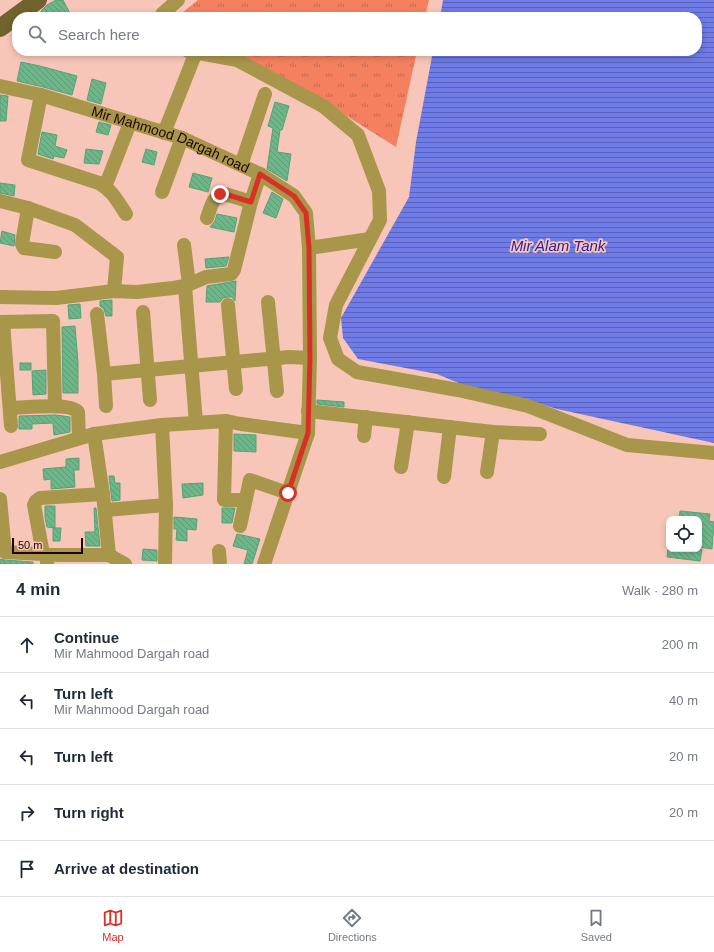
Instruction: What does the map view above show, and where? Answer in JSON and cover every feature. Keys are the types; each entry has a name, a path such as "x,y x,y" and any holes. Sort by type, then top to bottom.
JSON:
{"main road":[{"path":"22,12 38,0"},
{"path":"0,28 12,19"}],"street":[{"path":"164,12 178,0"},
{"path":"164,133 191,56"},
{"path":"214,56 237,60 323,106 358,135 379,191 380,220 336,305 330,338 338,359 358,372 458,390 528,406 627,445 714,453"},
{"name":"Mir Mahmood Dargah road","path":"0,86 41,95 182,138 260,174 294,196 306,213 309,248 310,358 308,433 264,564"},
{"path":"241,165 265,94"},
{"path":"41,95 28,160 98,183 112,194 126,214"},
{"path":"105,187 130,123"},
{"path":"162,192 182,138"},
{"path":"0,296 56,298 114,291 137,292 187,285 206,277 231,274 234,270 251,202 260,174"},
{"path":"207,218 213,201 216,196 220,194 225,194 251,202"},
{"path":"0,201 28,208 75,225 117,257 114,291"},
{"path":"28,208 22,244 24,248 55,252"},
{"path":"309,248 370,239"},
{"path":"184,245 196,423"},
{"path":"268,302 277,391"},
{"path":"228,305 236,389"},
{"path":"143,312 150,400"},
{"path":"97,314 106,406"},
{"path":"11,426 2,322 53,321 55,406"},
{"path":"104,374 288,357 310,358"},
{"path":"10,408 55,406 72,407 78,412 79,438"},
{"path":"308,410 494,432 540,434"},
{"path":"364,436 366,417"},
{"path":"226,421 224,500 245,500"},
{"path":"0,462 94,434 162,425 226,421 308,433"},
{"path":"400,467 408,422"},
{"path":"162,425 166,505 165,564"},
{"path":"444,477 450,427"},
{"path":"487,472 494,432"},
{"path":"94,434 105,510 109,555"},
{"path":"240,526 250,480 288,493"},
{"path":"46,558 34,505 36,501 40,498 103,494"},
{"path":"0,499 2,551 46,558 109,555 125,564"},
{"path":"105,510 166,505"}],"green space":[{"path":"198,0 429,0 426,12 183,12"},
{"path":"231,56 416,56 396,147 299,86"}],"water":[{"name":"Mir Alam Tank","path":"443,0 714,0 714,443 557,409 528,400 468,387 437,374 358,359 343,338 341,318 409,197 416,142 432,56 702,56 702,12 441,12"}],"building":[{"path":"56,0 63,0 69,12 42,12 47,5"},
{"path":"21,62 77,76 72,95 17,81"},
{"path":"92,79 106,83 101,104 87,100"},
{"path":"0,95 8,96 6,121 0,121"},
{"path":"275,102 289,106 282,130 280,130 277,152 291,154 287,181 267,169 273,128 268,126"},
{"path":"99,122 111,125 108,135 96,132"},
{"path":"42,132 57,135 55,146 67,150 64,158 54,156 53,159 38,154"},
{"path":"86,149 103,151 99,164 84,163"},
{"path":"146,149 157,152 154,165 142,162"},
{"path":"193,173 212,178 208,192 189,187"},
{"path":"0,183 15,185 14,196 0,193"},
{"path":"272,192 283,199 276,218 263,213"},
{"path":"217,214 237,218 234,232 210,227 215,221"},
{"path":"2,231 15,235 14,246 0,243"},
{"path":"229,257 226,266 206,268 205,259"},
{"path":"236,281 235,301 232,297 228,297 223,298 220,302 206,302 207,286"},
{"path":"112,300 112,316 106,316 104,309 100,306 100,301"},
{"path":"80,304 81,318 69,319 68,305"},
{"path":"75,326 78,363 78,393 63,393 62,327"},
{"path":"20,363 31,363 31,370 20,370"},
{"path":"46,370 46,394 33,395 32,371"},
{"path":"317,400 344,402 344,407 317,404"},
{"path":"56,415 70,417 70,432 54,435 53,423 32,424 32,429 19,429 19,416"},
{"path":"234,434 256,435 256,452 234,451"},
{"path":"79,458 79,470 74,470 75,487 51,489 51,479 44,480 43,469 66,467 66,459"},
{"path":"109,476 114,476 115,483 120,483 120,500 112,501"},
{"path":"203,483 203,495 183,498 182,484"},
{"path":"45,506 55,506 55,528 47,527"},
{"path":"94,508 96,508 100,546 86,546 85,532 95,532"},
{"path":"222,508 235,508 232,523 222,523"},
{"path":"680,511 710,514 709,521 714,522 712,549 702,547 702,516 679,516"},
{"path":"174,517 197,519 196,530 187,529 187,541 176,540 177,529 174,529"},
{"path":"53,528 61,528 60,541 53,541"},
{"path":"237,534 260,539 252,564 244,564 248,550 233,546"},
{"path":"143,549 157,550 157,561 142,560"},
{"path":"668,552 702,552 700,561 667,557"},
{"path":"0,559 33,562 33,564 0,564"}],"route":[{"path":"220,194 225,194 251,202 260,174 294,196 306,213 309,248 310,358 308,433 288,493"}]}
